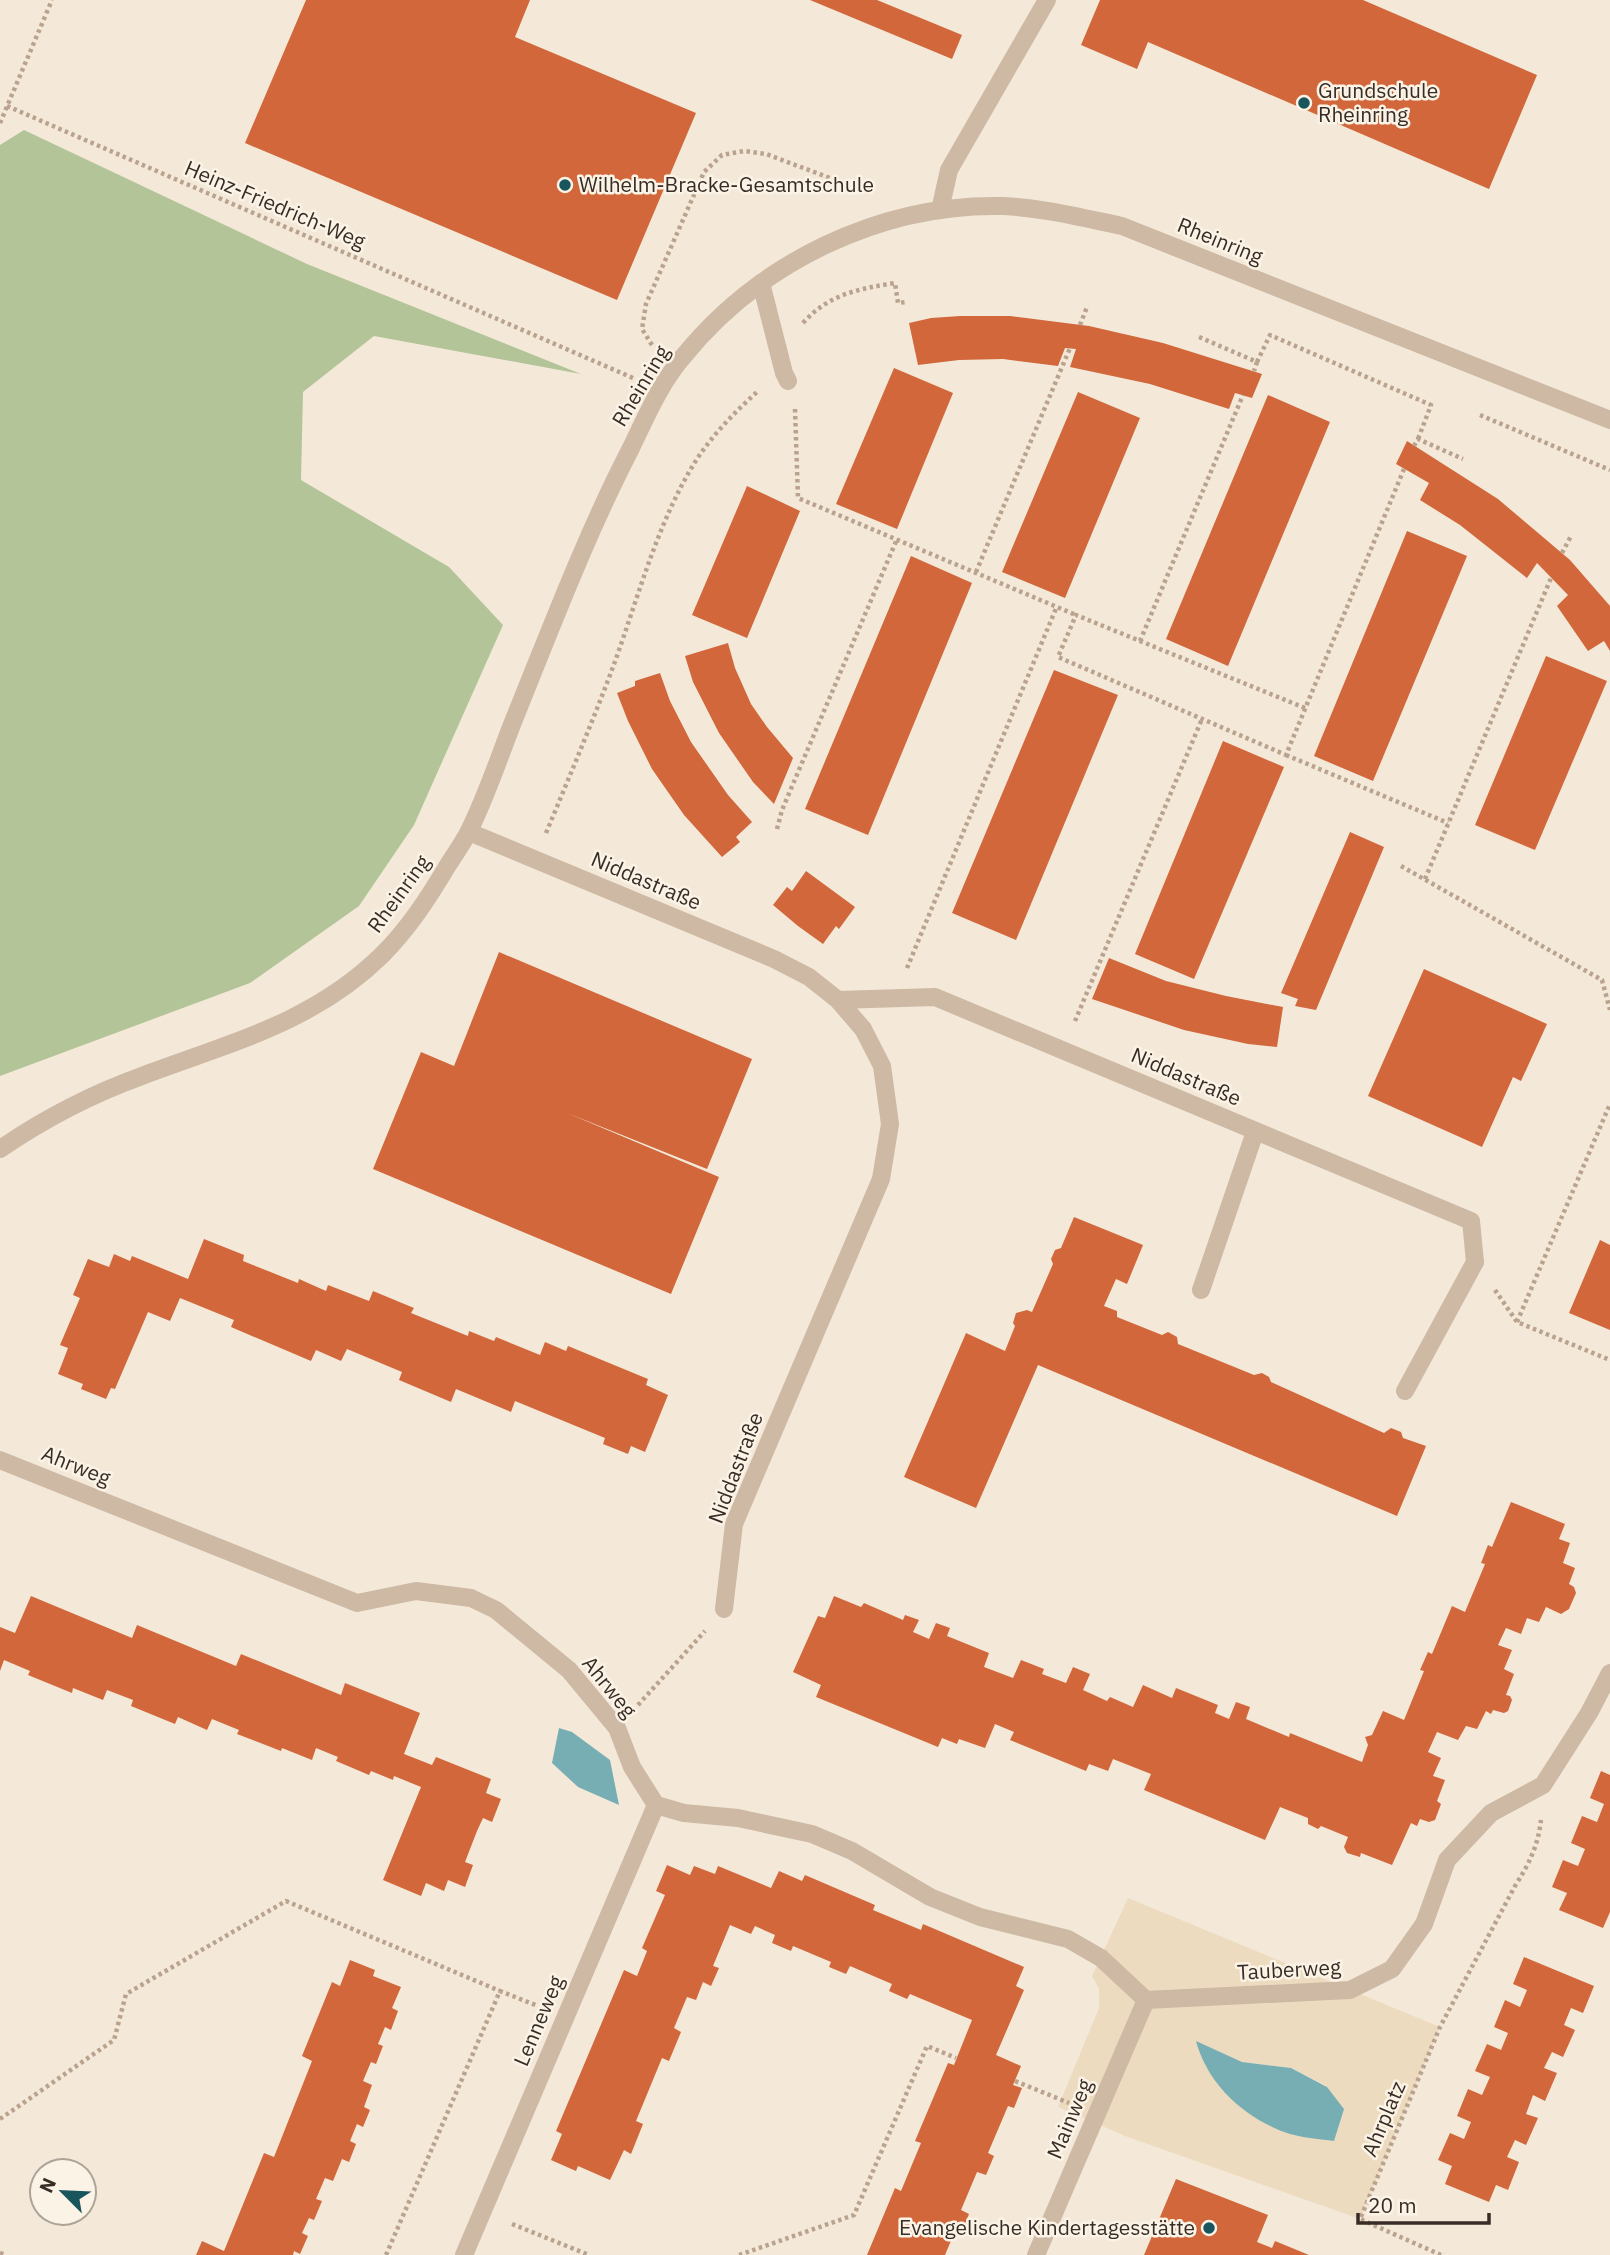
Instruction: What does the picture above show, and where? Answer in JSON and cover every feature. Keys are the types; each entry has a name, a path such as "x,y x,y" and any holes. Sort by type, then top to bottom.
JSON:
{"street":[{"path":"932,211 949,170 1047,0"},
{"name":"Rheinring","path":"0,1149 78,1102 140,1076 236,1044 284,1023 331,996 382,955 422,909 469,832 601,505 658,394 681,359 718,318 793,261 825,245 864,229 932,211 1003,206 1042,210 1122,226 1610,420"},
{"path":"761,284 786,377"},
{"name":"Niddastraße","path":"469,832 774,959 809,977 838,1000 863,1029 882,1066 890,1124 881,1179 734,1524 724,1609"},
{"name":"Niddastraße","path":"838,1000 935,997 1471,1221 1475,1262"},
{"path":"1201,1290 1255,1132"},
{"path":"1405,1391 1475,1262"},
{"name":"Ahrweg","path":"0,1460 357,1603 416,1591 471,1598 496,1610 569,1670 617,1728 632,1767 656,1805"},
{"path":"1544,1785 1589,1713 1610,1673"},
{"name":"Tauberweg","path":"1146,2000 1350,1990 1392,1969 1424,1924 1447,1860 1491,1813 1544,1785"},
{"path":"656,1805 684,1813 738,1818 812,1834 852,1851 930,1897 980,1917 1068,1938 1101,1958 1146,2000"},
{"name":"Lenneweg","path":"464,2255 656,1805"},
{"name":"Mainweg","path":"1036,2255 1146,2000"}],"path":[{"path":"0,123 52,0"},
{"name":"Heinz-Friedrich-Weg","path":"7,106 635,379"},
{"path":"681,359 655,349 642,330 646,304 704,172 722,155 744,151 766,154 844,184 932,211"},
{"path":"906,302 898,303 894,283 840,296 817,307 798,328 786,377 795,409 798,498 1306,708"},
{"path":"1080,325 1087,307"},
{"path":"1254,371 1270,335 1431,405 1414,446"},
{"path":"1199,338 1257,362"},
{"path":"976,572 1070,348"},
{"path":"554,815 610,676 654,550 692,466 738,409 762,388 786,377"},
{"path":"1140,641 1243,395"},
{"path":"1480,415 1610,470"},
{"path":"1418,439 1463,459"},
{"path":"1286,755 1404,469"},
{"path":"1562,553 1571,536"},
{"path":"777,829 782,810 897,539"},
{"path":"1425,879 1551,578"},
{"path":"894,998 1057,607"},
{"path":"1076,615 1058,657 1448,823"},
{"path":"1063,1050 1202,719"},
{"path":"1401,866 1602,980 1610,1010"},
{"path":"1517,1321 1610,1104"},
{"path":"1475,1262 1517,1321 1610,1360"},
{"path":"617,1728 724,1609"},
{"name":"Ahrplatz","path":"1441,2255 1360,2219 1440,2027 1529,1864 1537,1844 1544,1785"},
{"path":"0,2119 114,2040 126,1994 286,1901 565,2017"},
{"path":"386,2255 500,1991"},
{"path":"738,2255 855,2215 927,2046 956,2058"},
{"path":"1015,2081 1097,2113"},
{"path":"482,2212 589,2255"},
{"path":"0,2253 6,2255"}],"green space":[{"path":"24,130 307,264 581,374 374,336 303,392 301,480 449,567 503,625 414,825 359,906 250,983 0,1076 0,145"}],"shaded area":[{"path":"1128,1898 1440,2027 1360,2219 1125,2136 1058,2107 1099,2008 1099,1989 1092,1976","holes":["1197,2042 1242,2062 1291,2068 1327,2086 1223,2091"]}],"water":[{"path":"559,1728 572,1732 610,1760 619,1805 578,1787 552,1763"},
{"path":"1196,2041 1242,2062 1291,2068 1327,2087 1344,2109 1334,2141 1290,2134 1259,2120 1245,2110 1231,2099 1210,2073"}],"building":[{"path":"306,0 530,0 515,37 696,113 617,300 245,143"},
{"path":"810,0 877,0 962,35 952,59"},
{"path":"1100,0 1363,0 1537,75 1489,189 1148,42 1137,69 1081,45"},
{"path":"960,316 1010,316 1089,326 1163,343 1262,374 1252,398 1235,393 1229,409 1150,384 1070,367 1076,349 1065,348 1058,366 1003,359 959,360 918,365 909,323"},
{"path":"894,368 953,393 897,529 836,504"},
{"path":"1078,392 1140,418 1065,598 1002,572"},
{"path":"1268,395 1330,422 1228,666 1166,639"},
{"path":"1407,441 1498,499 1570,560 1610,606 1610,651 1604,641 1588,651 1557,606 1568,595 1537,563 1527,578 1460,525 1420,500 1429,483 1396,464"},
{"path":"747,486 800,511 747,638 692,615"},
{"path":"1407,531 1467,556 1373,781 1314,756"},
{"path":"911,556 972,583 868,835 805,809"},
{"path":"728,643 735,668 751,704 793,758 774,804 753,782 719,733 693,682 685,656"},
{"path":"1546,656 1607,681 1535,850 1475,825"},
{"path":"1054,670 1118,695 1016,940 952,913"},
{"path":"660,673 670,701 691,742 728,795 752,822 736,837 740,842 722,857 684,815 652,769 617,693 635,686 635,681"},
{"path":"1223,741 1284,767 1194,979 1135,954"},
{"path":"1350,832 1384,847 1316,1010 1295,1006 1298,999 1281,993"},
{"path":"806,871 855,907 839,929 836,926 823,944 773,905 787,887 792,891"},
{"path":"499,952 752,1059 707,1169 567,1113 719,1177 671,1294 373,1169 421,1052 454,1066"},
{"path":"1109,958 1166,981 1283,1007 1277,1047 1248,1044 1184,1030 1092,999"},
{"path":"1424,969 1547,1024 1521,1081 1513,1077 1482,1147 1368,1096"},
{"path":"1074,1217 1143,1245 1127,1284 1116,1279 1104,1306 1117,1311 1117,1317 1162,1335 1168,1332 1177,1337 1178,1344 1254,1375 1262,1373 1269,1377 1271,1382 1384,1433 1391,1428 1401,1432 1403,1438 1426,1446 1397,1516 1038,1365 976,1508 904,1477 966,1333 1005,1351 1015,1326 1013,1323 1016,1313 1027,1310 1032,1312 1053,1264 1051,1259 1055,1250 1061,1248"},
{"path":"204,1239 244,1255 243,1261 298,1283 299,1279 326,1291 328,1285 369,1301 373,1291 414,1308 411,1313 468,1336 469,1331 494,1341 496,1337 540,1355 545,1342 566,1351 568,1346 648,1379 646,1385 668,1395 645,1452 631,1446 628,1454 603,1444 605,1438 515,1401 511,1412 456,1389 451,1402 399,1380 402,1372 347,1349 341,1361 316,1350 311,1361 231,1327 234,1320 180,1298 170,1321 148,1312 115,1389 111,1388 106,1399 81,1389 83,1384 58,1374 68,1348 60,1345 80,1298 73,1295 88,1259 109,1267 114,1254 130,1261 132,1256 188,1279"},
{"path":"1600,1240 1610,1245 1610,1330 1569,1313"},
{"path":"1511,1502 1565,1524 1559,1539 1570,1543 1563,1563 1575,1568 1569,1584 1574,1587 1576,1593 1569,1609 1561,1614 1546,1607 1539,1622 1527,1618 1521,1634 1506,1628 1498,1645 1512,1650 1504,1669 1514,1674 1506,1695 1512,1700 1508,1711 1504,1713 1493,1710 1491,1714 1486,1711 1477,1729 1466,1726 1458,1740 1437,1732 1428,1752 1441,1758 1433,1776 1445,1780 1437,1801 1441,1804 1435,1820 1429,1822 1420,1819 1417,1826 1411,1823 1392,1865 1361,1853 1360,1857 1347,1853 1344,1847 1348,1837 1321,1826 1318,1829 1308,1824 1308,1818 1280,1807 1265,1840 1144,1790 1151,1774 1113,1759 1108,1771 1089,1764 1086,1771 1010,1740 1014,1732 995,1724 985,1748 959,1739 957,1744 942,1738 938,1747 816,1697 821,1685 793,1672 818,1616 825,1618 834,1596 861,1607 864,1603 903,1620 905,1615 919,1620 913,1632 929,1639 936,1623 950,1628 947,1636 989,1653 984,1667 1013,1678 1021,1660 1044,1669 1042,1674 1066,1683 1073,1667 1090,1674 1083,1690 1107,1701 1110,1697 1133,1707 1143,1685 1172,1698 1176,1688 1218,1705 1215,1713 1229,1719 1236,1702 1250,1707 1246,1719 1289,1737 1290,1733 1362,1762 1368,1745 1365,1737 1372,1735 1383,1711 1404,1720 1424,1671 1420,1670 1428,1652 1432,1654 1452,1606 1465,1612 1485,1564 1481,1563 1488,1545 1492,1547"},
{"path":"31,1596 132,1638 137,1625 236,1666 241,1654 341,1695 345,1683 420,1713 404,1754 432,1765 436,1757 491,1779 486,1793 501,1799 492,1822 483,1818 477,1831 465,1862 473,1865 465,1887 448,1880 444,1891 426,1883 421,1896 383,1880 421,1787 394,1776 393,1780 371,1771 369,1775 336,1761 338,1757 316,1748 312,1760 282,1748 281,1751 237,1734 239,1730 212,1719 207,1730 178,1717 175,1724 131,1706 133,1700 107,1690 103,1700 73,1688 72,1693 28,1675 30,1671 4,1660 0,1671 0,1627 15,1633"},
{"path":"1601,1771 1610,1775 1610,1912 1603,1928 1559,1910 1567,1893 1552,1887 1563,1860 1578,1866 1585,1849 1571,1843 1582,1816 1597,1822 1604,1804 1590,1798"},
{"path":"667,1865 690,1875 694,1866 715,1874 718,1866 771,1888 779,1871 802,1881 805,1875 875,1905 873,1910 921,1930 923,1924 1024,1967 1016,1986 1024,1990 996,2055 1021,2066 1013,2085 1022,2088 1014,2108 1008,2106 988,2153 994,2156 986,2175 977,2172 961,2210 969,2214 961,2234 955,2231 945,2255 867,2255 895,2188 901,2191 921,2143 915,2141 948,2063 954,2065 972,2020 910,1994 907,1999 889,1991 892,1984 850,1966 846,1974 829,1967 831,1962 793,1946 791,1951 772,1943 775,1935 755,1926 751,1934 730,1925 713,1966 719,1968 711,1986 703,1982 696,2000 687,1997 674,2028 681,2032 669,2061 662,2058 636,2121 643,2124 631,2154 624,2150 610,2180 578,2166 576,2171 551,2160 562,2134 556,2131 624,1970 637,1976 647,1951 642,1948 665,1895 656,1891"},
{"path":"1524,1957 1594,1986 1583,2013 1571,2008 1564,2025 1575,2030 1563,2057 1552,2052 1544,2068 1557,2073 1545,2101 1533,2095 1526,2114 1538,2118 1526,2145 1515,2140 1507,2157 1519,2162 1508,2190 1496,2185 1489,2202 1445,2184 1452,2166 1438,2160 1450,2133 1464,2139 1471,2122 1457,2116 1468,2089 1482,2095 1490,2077 1475,2071 1487,2044 1501,2050 1508,2033 1494,2027 1505,2000 1520,2007 1527,1990 1513,1984"},
{"path":"350,1960 375,1970 373,1976 401,1987 392,2008 398,2011 391,2030 385,2027 378,2044 383,2046 376,2064 371,2062 363,2081 372,2085 364,2107 370,2110 363,2127 357,2124 350,2141 356,2144 349,2162 342,2159 333,2181 325,2178 316,2199 322,2201 314,2220 309,2218 302,2233 308,2236 300,2254 294,2251 293,2255 196,2255 202,2241 224,2251 264,2153 274,2157 312,2061 302,2056 332,1982 340,1986"},
{"name":"Evangelische Kindertagesstätte","path":"1176,2179 1268,2215 1257,2242 1272,2248 1275,2241 1309,2255 1144,2255"}],"place":[{"name":"Grundschule Rheinring","path":"1304,103"},
{"name":"Wilhelm-Bracke-Gesamtschule","path":"565,185"},
{"name":"Evangelische Kindertagesstätte","path":"1209,2228"}]}
